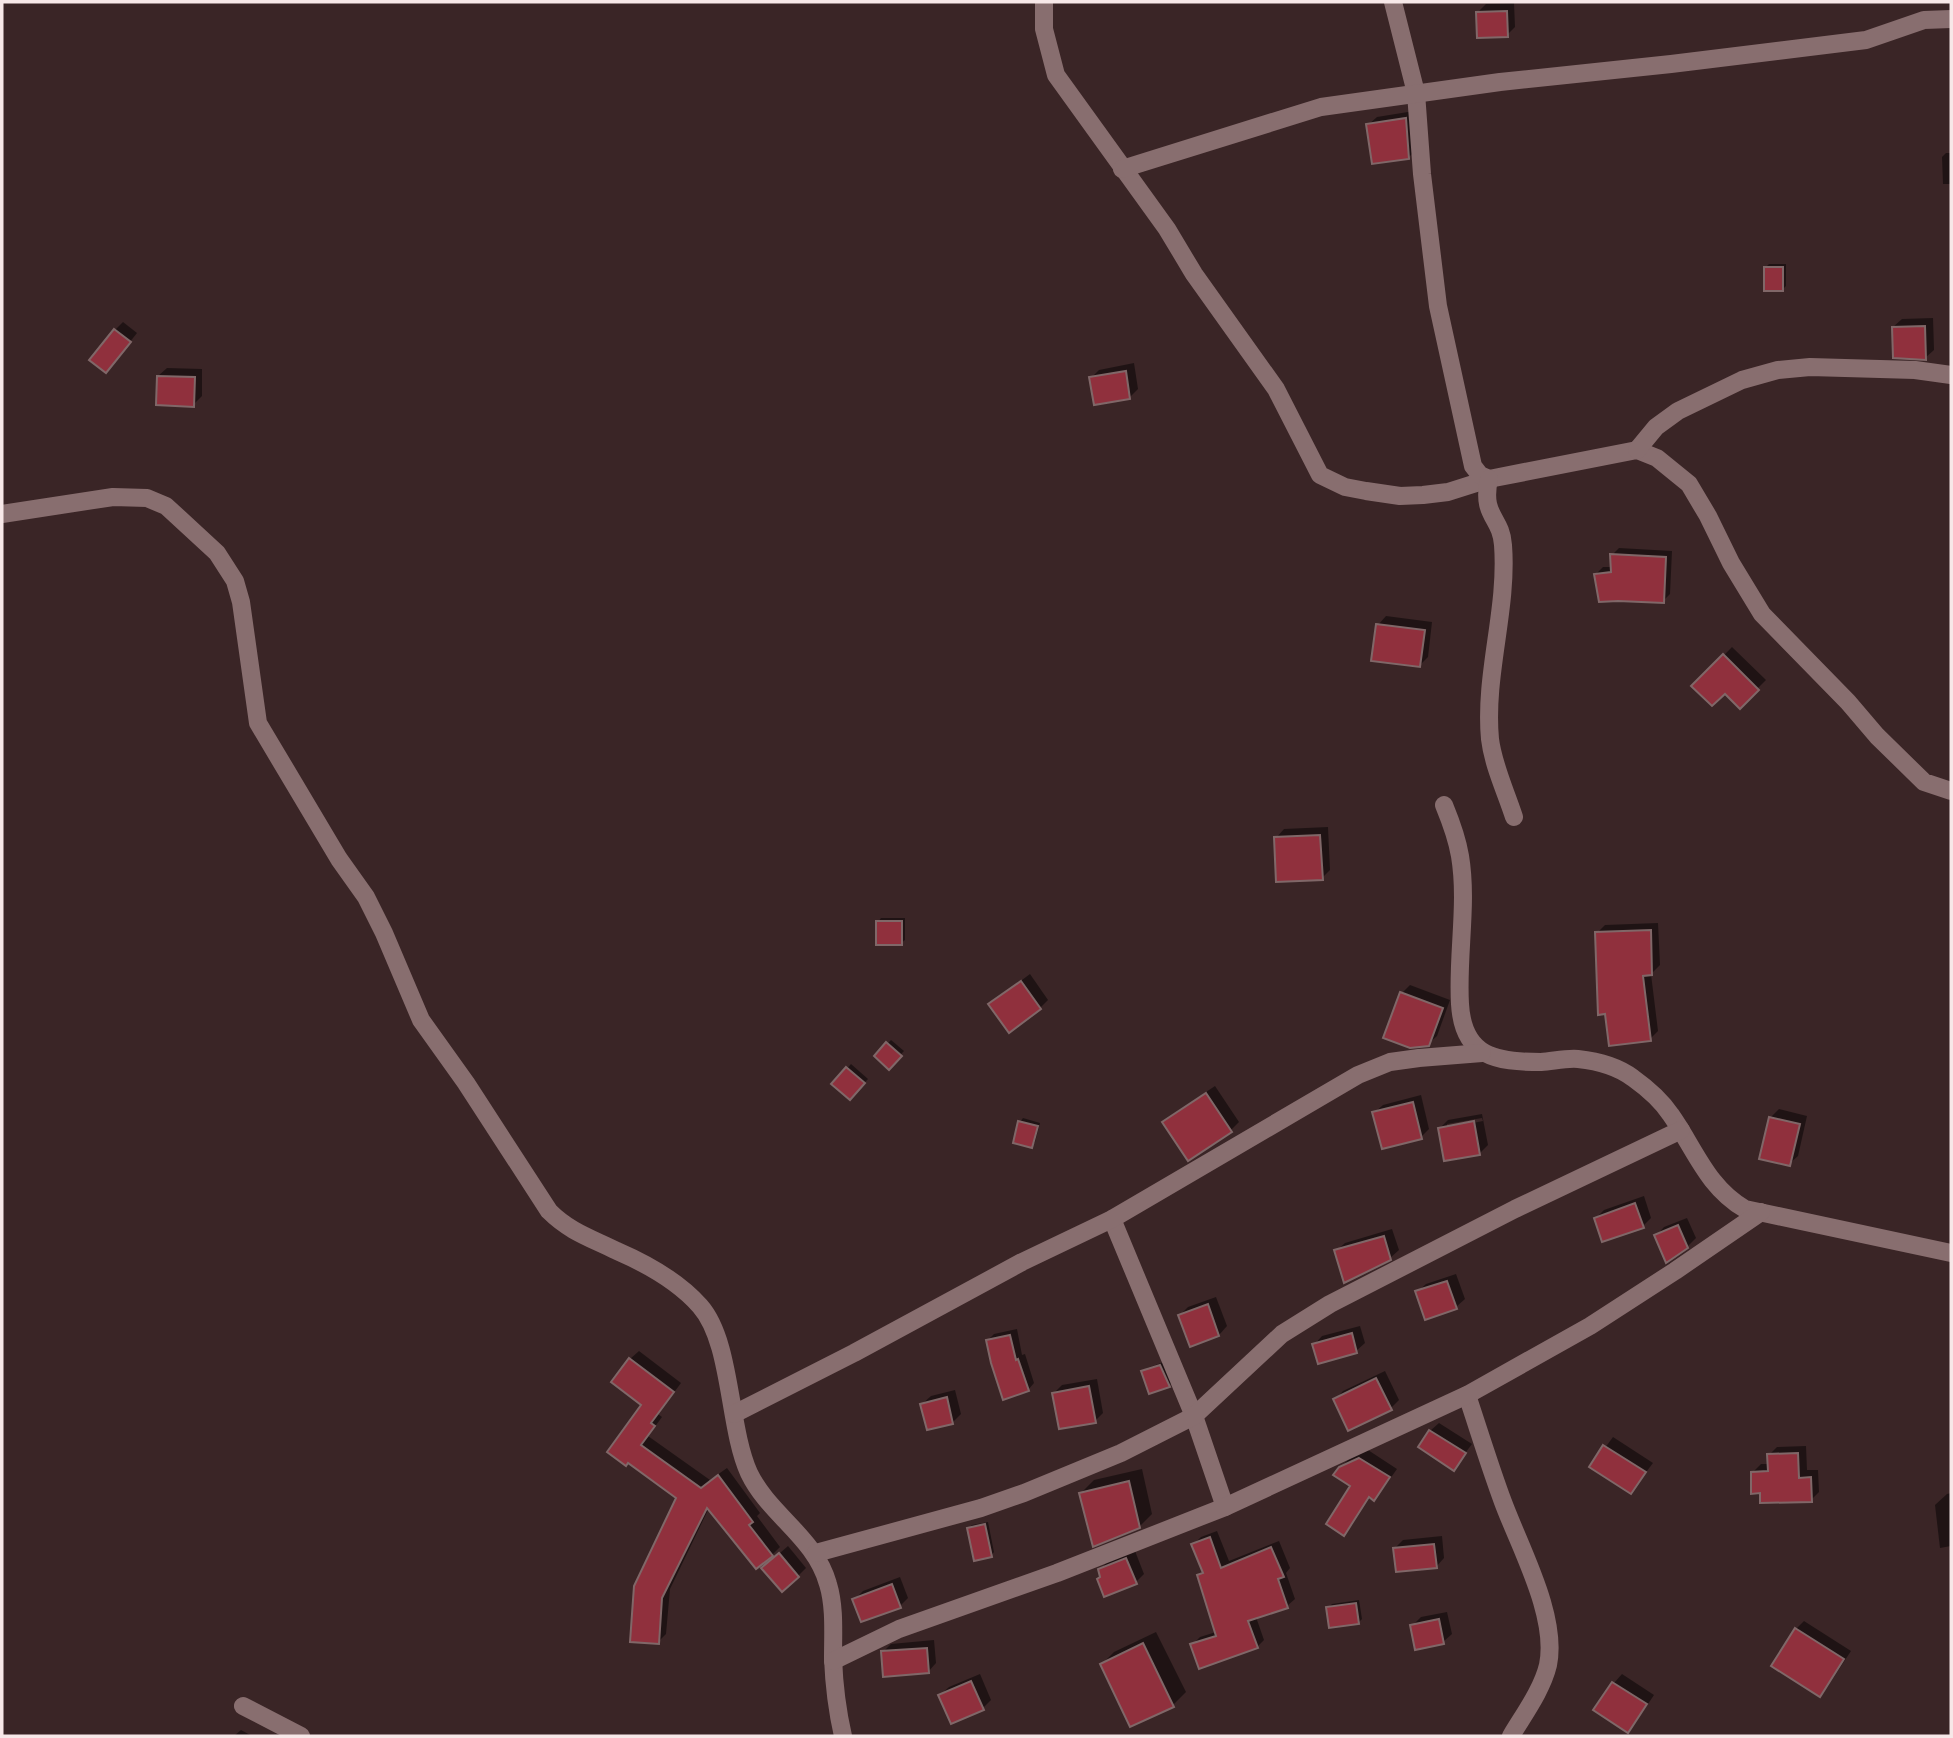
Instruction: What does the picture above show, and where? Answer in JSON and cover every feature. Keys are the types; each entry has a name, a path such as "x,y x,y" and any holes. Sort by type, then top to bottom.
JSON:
{"street":[{"path":"1044,2 1044,29 1056,75 1167,229 1200,284 1276,389 1320,475 1345,487 1399,496 1448,492 1489,479 1637,450 1657,458 1689,484 1762,614 1924,782 1951,791"},
{"path":"1393,2 1416,93 1437,306 1473,466 1480,475 1489,479"},
{"path":"1122,169 1321,107 1416,93 1866,40 1924,20 1951,19"},
{"path":"1637,450 1656,428 1678,411 1742,380 1778,370 1810,367 1915,370 1951,374"},
{"path":"1489,479 1486,499 1503,545 1502,607 1492,675 1490,741 1514,817"},
{"path":"2,514 113,497 147,498 166,506 217,552 235,581 241,602 258,723 339,859 366,897 421,1020 466,1083 549,1212 564,1226 656,1270 702,1308 715,1329 742,1453 750,1474 764,1496 816,1553 828,1584 832,1610 837,1708 843,1736"},
{"path":"1444,805 1455,834 1460,858 1463,899 1459,970 1462,1022 1468,1036 1482,1053 1492,1058 1525,1061 1578,1059 1614,1067 1630,1076 1669,1112 1717,1188 1745,1209 1951,1253"},
{"path":"734,1414 1022,1262 1112,1219 1358,1075 1390,1062 1482,1053"},
{"path":"816,1553 904,1530 1024,1493 1121,1452 1194,1416 1282,1334 1331,1304 1515,1209 1681,1130"},
{"path":"833,1661 899,1629 1057,1573 1225,1507 1467,1395 1590,1326 1675,1272 1761,1212"},
{"path":"1112,1219 1194,1416 1225,1507"},
{"path":"1467,1395 1549,1627 1548,1665 1543,1680 1511,1736"},
{"path":"243,1706 301,1736"}],"building":[{"path":"1507,11 1508,37 1477,38 1476,12"},
{"path":"1406,118 1409,159 1372,164 1366,124"},
{"path":"1764,267 1783,267 1783,291 1764,291"},
{"path":"1925,326 1926,360 1893,358 1892,327"},
{"path":"114,329 131,342 106,373 89,360"},
{"path":"1126,371 1130,399 1094,405 1089,377"},
{"path":"157,376 195,377 194,407 156,405"},
{"path":"1610,554 1666,557 1664,603 1599,602 1594,574 1611,572"},
{"path":"1376,624 1425,630 1420,667 1371,661"},
{"path":"1723,654 1759,690 1740,709 1725,694 1712,706 1691,686"},
{"path":"1320,835 1323,880 1276,882 1274,837"},
{"path":"876,921 902,921 902,945 876,945"},
{"path":"1651,930 1652,975 1643,976 1651,1041 1609,1046 1605,1014 1598,1015 1595,932"},
{"path":"1021,981 1041,1009 1009,1033 988,1004"},
{"path":"1400,992 1443,1008 1429,1046 1410,1048 1383,1038"},
{"path":"886,1042 902,1056 889,1070 874,1056"},
{"path":"846,1067 865,1083 850,1100 831,1084"},
{"path":"1206,1093 1232,1132 1188,1161 1162,1122"},
{"path":"1413,1102 1422,1139 1382,1149 1372,1112"},
{"path":"1769,1117 1800,1124 1790,1166 1759,1159"},
{"path":"1018,1121 1038,1126 1032,1148 1013,1143"},
{"path":"1474,1121 1480,1155 1444,1161 1438,1128"},
{"path":"1635,1203 1644,1228 1602,1242 1594,1218"},
{"path":"1678,1225 1688,1248 1666,1263 1654,1235"},
{"path":"1384,1236 1391,1260 1344,1283 1334,1250"},
{"path":"1447,1281 1457,1309 1425,1320 1415,1291"},
{"path":"1208,1304 1219,1336 1190,1347 1178,1315"},
{"path":"1352,1333 1357,1353 1318,1364 1312,1344"},
{"path":"1010,1335 1016,1360 1018,1359 1029,1391 1003,1400 986,1340"},
{"path":"629,1358 674,1392 651,1423 655,1426 641,1445 701,1488 718,1475 753,1522 749,1525 773,1556 756,1569 707,1508 662,1598 659,1644 630,1642 634,1586 676,1498 628,1463 626,1466 607,1452 641,1405 611,1382"},
{"path":"1160,1365 1170,1387 1149,1394 1141,1371"},
{"path":"1376,1378 1392,1410 1348,1431 1333,1399"},
{"path":"1089,1386 1096,1423 1059,1429 1052,1393"},
{"path":"947,1397 953,1424 927,1430 920,1404"},
{"path":"1429,1430 1466,1453 1454,1471 1418,1447"},
{"path":"1603,1445 1646,1472 1631,1494 1589,1467"},
{"path":"1798,1453 1799,1478 1811,1477 1812,1502 1760,1503 1760,1493 1751,1494 1751,1472 1768,1471 1767,1454"},
{"path":"1359,1458 1390,1477 1374,1501 1369,1497 1344,1536 1326,1524 1350,1486 1333,1475 1339,1467"},
{"path":"1129,1481 1140,1528 1093,1547 1079,1493"},
{"path":"985,1524 992,1557 974,1561 967,1528"},
{"path":"1210,1537 1221,1568 1271,1547 1284,1577 1278,1579 1288,1608 1248,1621 1258,1648 1199,1669 1190,1644 1216,1636 1197,1575 1203,1573 1191,1544"},
{"path":"1434,1544 1437,1568 1396,1572 1393,1548"},
{"path":"779,1553 799,1577 782,1592 761,1568"},
{"path":"1126,1558 1137,1584 1104,1597 1097,1579 1100,1577 1098,1569"},
{"path":"892,1584 901,1608 861,1622 852,1599"},
{"path":"1356,1603 1359,1624 1329,1628 1326,1607"},
{"path":"1439,1619 1444,1644 1415,1650 1410,1625"},
{"path":"1795,1628 1844,1659 1820,1697 1771,1666"},
{"path":"1143,1643 1174,1707 1130,1727 1100,1664"},
{"path":"927,1648 929,1673 883,1677 881,1651"},
{"path":"971,1681 984,1710 951,1724 938,1695"},
{"path":"1612,1682 1647,1704 1628,1733 1593,1710"}]}
